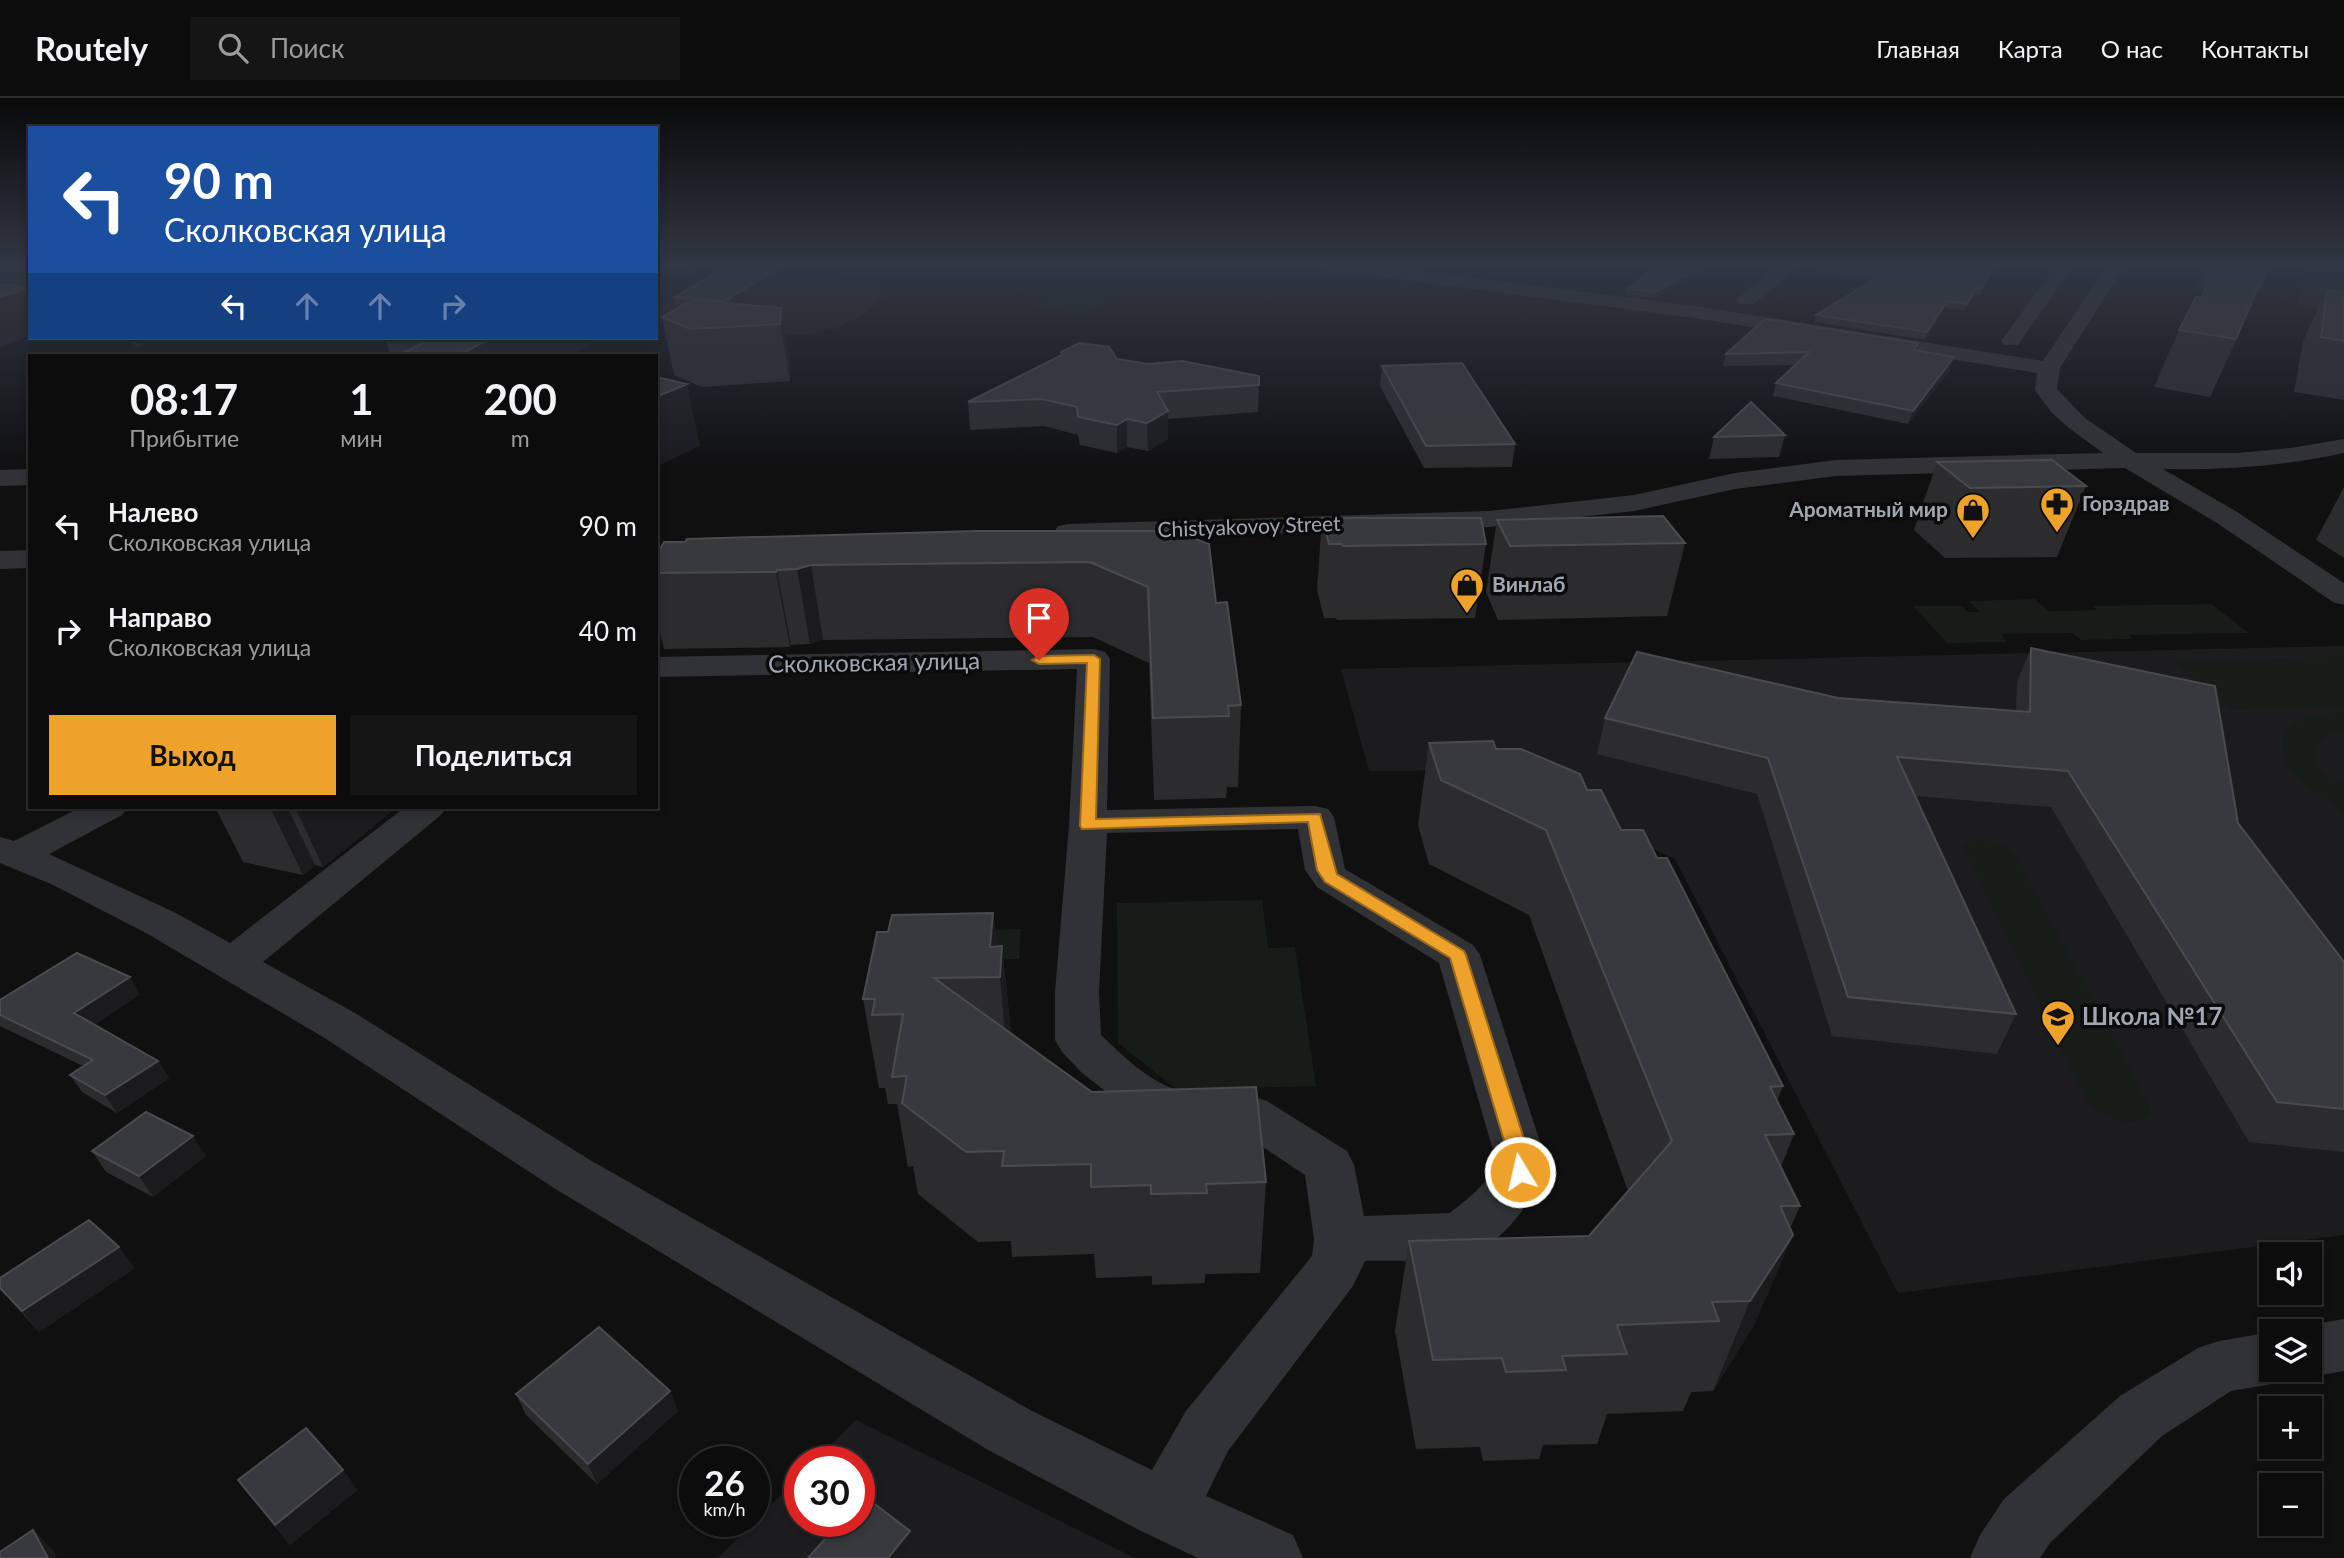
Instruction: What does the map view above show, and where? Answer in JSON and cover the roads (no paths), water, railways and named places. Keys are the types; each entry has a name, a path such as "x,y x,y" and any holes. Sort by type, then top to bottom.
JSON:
{"street":[{"path":"1821,332 2049,368"},
{"path":"2011,341 2017,332"},
{"path":"2072,332 2049,368 2046,390 2068,416 2131,460 2211,508 2344,596"},
{"name":"Chistyakovoy Street","path":"1039,533 1489,519 1634,503 1747,479 1836,468 2274,458 2344,446"},
{"path":"0,478 28,477"},
{"path":"0,560 28,559"},
{"name":"Сколковская улица","path":"658,667 1094,659 1088,826 1077,992 1078,1040 1151,1101 1174,1108 1237,1108 1329,1165 1341,1239 1340,1255 1334,1270 1207,1431 1165,1510"},
{"path":"9,852 105,809"},
{"path":"232,964 426,809"},
{"path":"1088,826 1102,822 1315,817 1325,870 1331,878 1458,955 1521,1161 1520,1172 1516,1180 1475,1225 1461,1235 1341,1239"},
{"path":"9,852 161,923 339,1025 572,1174 1011,1430 1165,1510 1270,1558"},
{"path":"2322,1349 2344,1345"},
{"path":"2003,1558 2027,1521 2141,1416 2219,1367 2259,1360"}],"place":[{"name":"Горздрав","path":"2057,534"},
{"name":"Ароматный мир","path":"1973,540"},
{"name":"Винлаб","path":"1467,615"},
{"name":"Школа №17","path":"2058,1047"}]}
